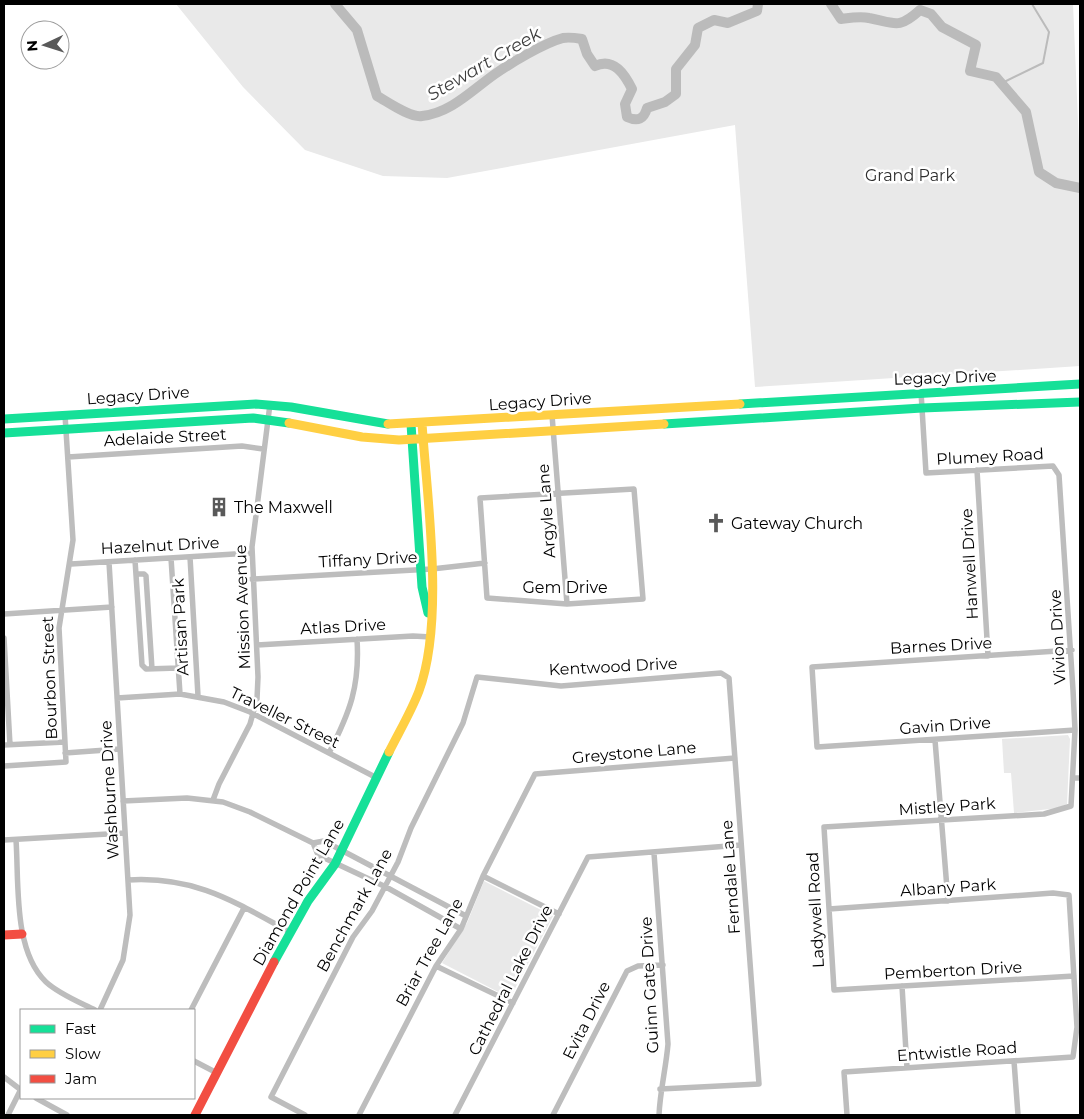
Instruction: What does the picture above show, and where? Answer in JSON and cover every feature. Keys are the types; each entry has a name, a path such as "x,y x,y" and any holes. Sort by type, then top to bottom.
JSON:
{"main road":[{"name":"Legacy Drive","path":"4,419 270,404 304,409 365,423 422,424 921,392 987,391 1080,384"},
{"name":"Legacy Drive","path":"4,433 242,418 268,419 354,437 412,440 922,408 1080,402"},
{"path":"751,404 752,419"},
{"name":"Diamond Point Lane","path":"411,424 422,587 431,622"},
{"name":"Diamond Point Lane","path":"195,1115 290,932 308,901 335,864 342,851 420,690 431,637 432,570 422,424"},
{"path":"4,935 22,934"}],"street":[{"path":"921,392 922,408"},
{"name":"Mission Avenue","path":"214,800 254,714 259,684 252,553 263,449 270,404"},
{"name":"Plumey Road","path":"922,408 926,473 1048,466 1056,468"},
{"name":"Bourbon Street","path":"4,766 66,762 59,638 60,610 71,564 73,540 65,415"},
{"name":"Argyle Lane","path":"552,416 567,604"},
{"name":"Adelaide Street","path":"68,456 242,446 263,449"},
{"name":"Vivion Drive","path":"1056,468 1062,498 1072,650 1075,730 1071,806"},
{"name":"Hanwell Drive","path":"977,470 988,656"},
{"name":"Gem Drive","path":"485,563 487,598 567,604 642,599 634,489 559,494"},
{"path":"485,563 480,498 559,494"},
{"name":"Hazelnut Drive","path":"71,564 252,553"},
{"name":"Artisan Park","path":"190,557 198,696"},
{"name":"Artisan Park","path":"171,558 180,694"},
{"path":"134,560 142,665 146,669 178,668"},
{"name":"Washburne Drive","path":"100,1009 117,976 125,951 130,915 109,562"},
{"name":"Tiffany Drive","path":"252,579 432,570 485,563"},
{"path":"136,574 144,574 146,576 152,669"},
{"path":"4,614 112,607"},
{"name":"Atlas Drive","path":"257,645 431,637"},
{"path":"4,638 7,745 65,742"},
{"path":"329,753 353,702 358,674 357,639"},
{"name":"Barnes Drive","path":"817,747 812,667 1072,650"},
{"name":"Kentwood Drive","path":"477,677 560,686 722,673"},
{"name":"Ferndale Lane","path":"660,1089 759,1084 729,678 722,673"},
{"name":"Benchmark Lane","path":"305,1115 271,1097 353,937 372,911 386,887 418,813 463,723 477,677"},
{"name":"Traveller Street","path":"117,698 180,694 224,702 254,714 377,778"},
{"name":"Gavin Drive","path":"817,747 1075,730"},
{"path":"935,740 948,901"},
{"path":"65,752 120,749"},
{"name":"Greystone Lane","path":"535,774 735,758"},
{"path":"1073,768 1080,768"},
{"name":"Briar Tree Lane","path":"359,1115 436,966 461,929 483,876 535,774"},
{"path":"1072,778 1080,778"},
{"path":"123,801 187,798 214,800 250,812 313,843 324,841 466,916"},
{"name":"Mistley Park","path":"824,827 1044,814 1071,806"},
{"name":"Ladywell Road","path":"824,827 834,990"},
{"path":"4,840 125,833"},
{"path":"16,840 22,934 29,960 41,977 56,990 93,1009"},
{"path":"313,843 318,854 335,864 386,887 461,929"},
{"path":"654,853 741,845"},
{"name":"Cathedral Lake Drive","path":"455,1115 588,857 654,853"},
{"name":"Guinn Gate Drive","path":"654,853 668,1044 665,1070 660,1089 659,1115"},
{"path":"483,876 559,914"},
{"path":"128,880 160,879 187,883 212,892 290,932"},
{"name":"Albany Park","path":"829,909 1053,893 1069,895 1074,976"},
{"path":"192,1009 244,908"},
{"name":"Evita Drive","path":"553,1115 624,975 632,968 663,965"},
{"path":"436,966 513,1003"},
{"name":"Pemberton Drive","path":"834,990 1074,976"},
{"name":"Entwistle Road","path":"847,1115 844,1072 1073,1057 1077,1027 1074,976"},
{"path":"902,986 907,1068"},
{"path":"1014,1061 1018,1115"},
{"path":"195,1062 217,1073"},
{"path":"4,1077 20,1088"},
{"path":"8,1115 20,1091"},
{"path":"38,1099 67,1115"}],"green space":[{"name":"Grand Park","path":"176,4 1073,4 1080,168 1080,366 755,387 735,125 447,178 383,176 305,150 243,87"},
{"path":"1068,735 1070,739 1067,804 1059,808 1014,813 1011,773 1004,773 1002,739"},
{"path":"484,881 553,916 510,998 442,963 467,923"}],"waterway":[{"name":"Stewart Creek","path":"335,4 357,30 377,96 411,115 433,114 452,106 510,64 547,44 563,38 570,38 582,39 587,54 595,66 608,64 618,69 626,78 632,89 625,104 627,117 634,119 642,117 647,108 665,102 676,94 676,69 695,45 698,28 714,20 728,23 757,11 758,4"},
{"name":"Stewart Creek","path":"831,4 841,19 866,17 891,23 901,23 920,10 931,14 942,27 976,45 970,71 996,77 1026,112 1039,172 1056,183 1080,188"},
{"path":"1002,83 1043,63 1049,32 1032,4"}],"traffic: fast":[{"path":"740,404 1080,384"},
{"path":"664,424 922,408 1080,402"},
{"path":"4,419 256,404 291,407 388,424"},
{"path":"4,433 253,418 289,423"},
{"path":"411,424 422,587 428,613"},
{"path":"274,962 308,901 335,864 389,752"}],"traffic: slow":[{"path":"388,424 740,404"},
{"path":"289,423 362,437 399,440 664,424"},
{"path":"389,752 419,691 427,662 431,630 433,595 432,559 422,423"}],"traffic: jam":[{"path":"4,935 22,934"},
{"path":"195,1115 274,962"}],"place":[{"name":"The Maxwell","path":"219,507"},
{"name":"Gateway Church","path":"716,523"}]}
